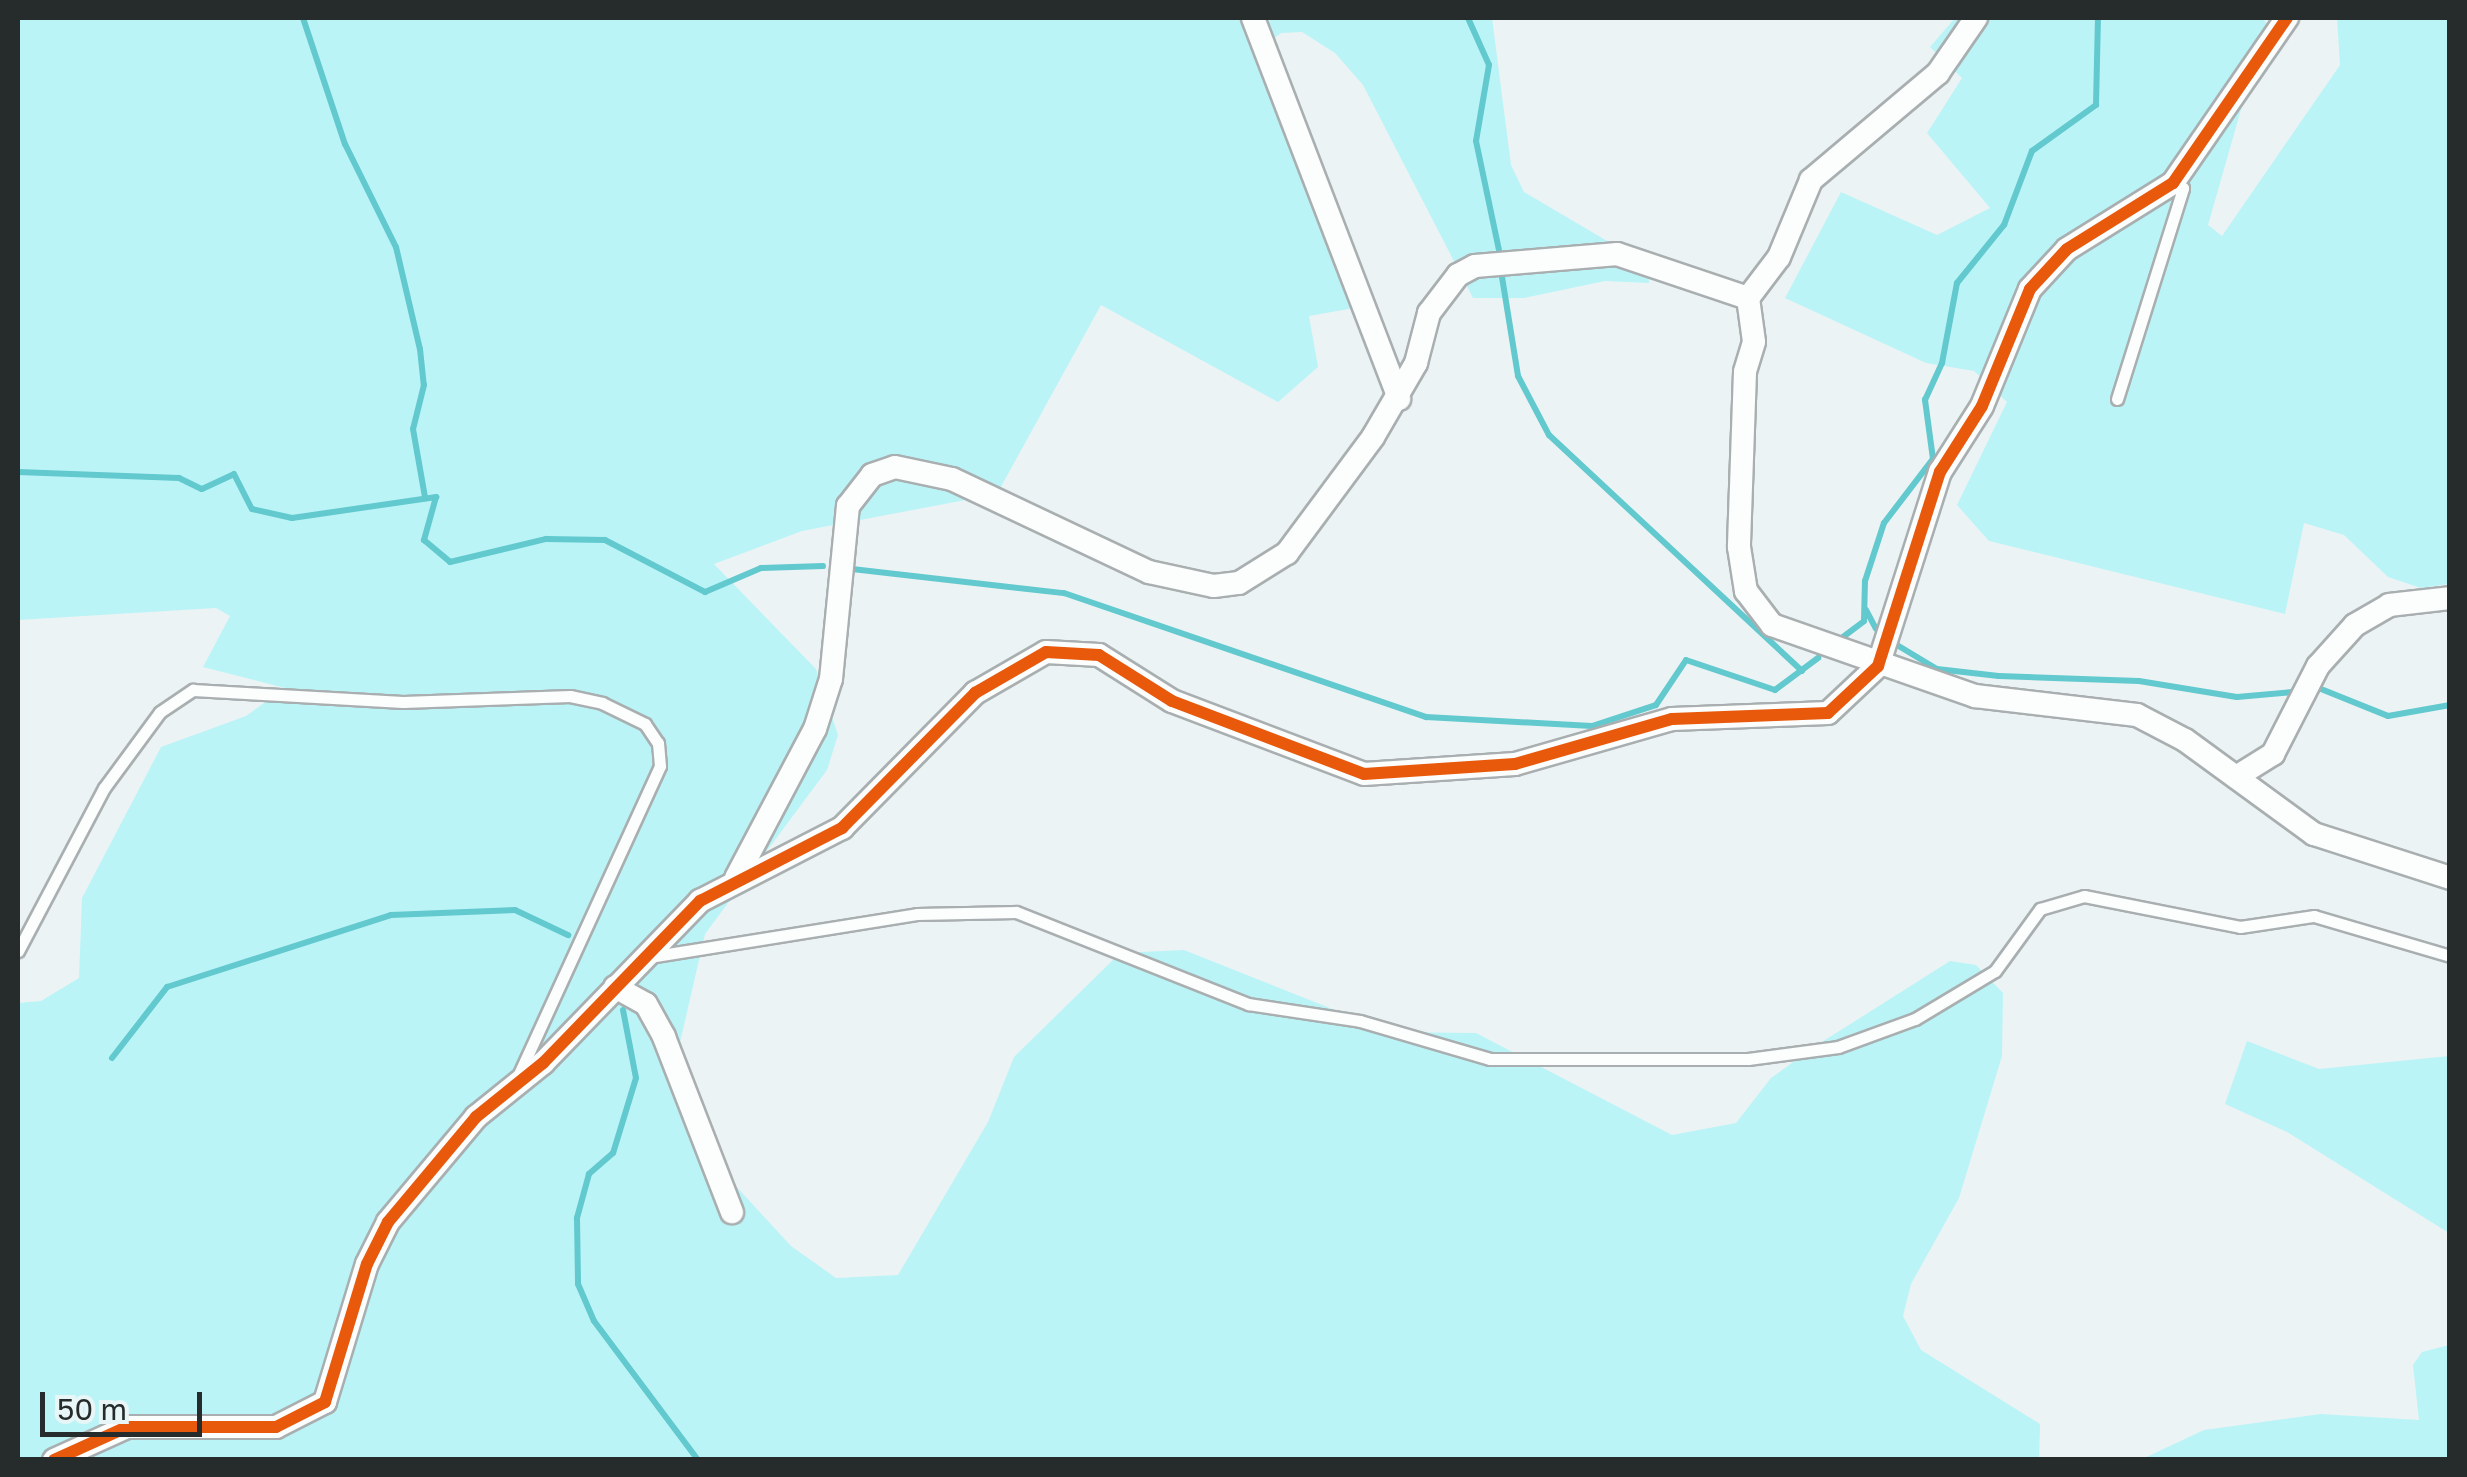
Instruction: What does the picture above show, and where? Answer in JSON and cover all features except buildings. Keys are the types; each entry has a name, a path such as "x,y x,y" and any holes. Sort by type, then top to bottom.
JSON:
{"street":[{"path":"1254,18 1382,335 1399,398"},
{"path":"1976,18 1938,73 1810,180 1778,257 1748,298 1754,342 1745,372 1739,548 1746,591 1772,624 1878,666 1975,696 2137,715 2342,848 2450,878"},
{"path":"54,1460 127,1427 276,1427 315,1410 335,1380 367,1264 388,1222 512,1086 700,900 736,878 842,828 975,693 1046,652 1099,655 1172,701 1364,774 1476,771 1672,720 1807,719 1842,704 1878,666 1940,472 1982,406 2030,289 2067,250 2173,183 2287,18"},
{"path":"736,878 820,712 831,680 848,506 872,475 896,468 952,479 1133,566 1185,582 1239,583 1287,553 1399,398 1440,292 1475,266 1617,254 1748,298"},
{"path":"2236,777 2273,754 2333,645 2372,611 2439,598 2450,611"},
{"path":"615,987 646,1004 664,1037 732,1212"}],"lane":[{"path":"2117,399 2179,204 2183,188 2173,183"},
{"path":"18,951 112,775 160,712 194,690 404,702 570,696 602,703 645,724 658,742 660,766 512,1086"},
{"path":"642,958 882,918 1001,911 1091,937 1248,1004 1360,1021 1455,1054 1748,1059 1838,1047 1914,1019 1995,971 2040,909 2084,896 2240,927 2314,916 2450,956"}],"shaded area":[{"path":"18,18 1492,18 1511,165 1524,192 1648,265 1649,283 1605,281 1524,298 1473,298 1363,85 1335,53 1302,32 1281,33 1258,51 1371,305 1309,316 1318,367 1278,402 1101,305 997,494 802,531 714,564 816,669 838,735 827,770 705,934 679,1047 710,1158 791,1246 836,1278 898,1275 988,1122 1014,1057 1120,953 1184,950 1390,1032 1476,1033 1672,1135 1736,1123 1771,1078 1814,1047 1950,961 1976,965 2003,993 2002,1056 1959,1198 1911,1284 1903,1316 1921,1350 2040,1424 2039,1459 18,1459 18,1003 41,1001 79,978 82,898 161,747 246,716 285,688 203,667 230,616 216,608 18,620"},
{"path":"1955,18 2263,18 2274,37 2250,78 2208,225 2222,236 2340,65 2337,18 2449,18 2449,584 2421,588 2388,577 2344,535 2304,523 2285,614 1989,541 1957,505 2007,402 1974,371 1926,363 1785,298 1841,192 1937,235 1990,208 1927,133 1962,78 1930,47"},
{"path":"2247,1041 2319,1069 2449,1056 2449,1233 2287,1132 2225,1104"},
{"path":"2449,1345 2449,1459 2142,1459 2204,1430 2321,1414 2419,1420 2413,1365 2422,1352"}],"waterway":[{"path":"303,18 345,144 396,247 420,349 424,385 413,429 425,497"},
{"path":"1468,18 1489,65 1476,141 1499,250"},
{"path":"1839,640 1864,621 1865,581 1884,523 1933,459 1925,400 1942,363 1957,283 2004,225 2032,151 2096,105 2098,18"},
{"path":"1502,277 1518,376 1549,435 1802,671"},
{"path":"18,472 179,478 202,489 234,474 252,509 292,518 436,497 424,540 450,562 546,539 605,540 705,592 761,568 823,566"},
{"path":"852,569 1064,593 1426,717 1592,726 1656,705 1686,660 1775,690 1818,658"},
{"path":"1866,610 1876,629"},
{"path":"1897,645 1937,669 1999,676 2139,681 2237,697 2293,692"},
{"path":"2321,689 2388,716 2450,705"},
{"path":"112,1058 167,987 391,915 515,910 568,935"},
{"path":"623,1010 636,1078 613,1153 589,1174 577,1218 578,1284 594,1321 698,1460"}],"cycle path":[{"path":"54,1460 127,1427 276,1427 325,1402 367,1264 388,1222 476,1117 543,1063 700,901 842,828 975,693 1046,652 1099,655 1172,701 1364,774 1515,764 1672,719 1828,713 1878,666 1940,472 1982,406 2030,289 2067,249 2173,183 2287,18"}]}
